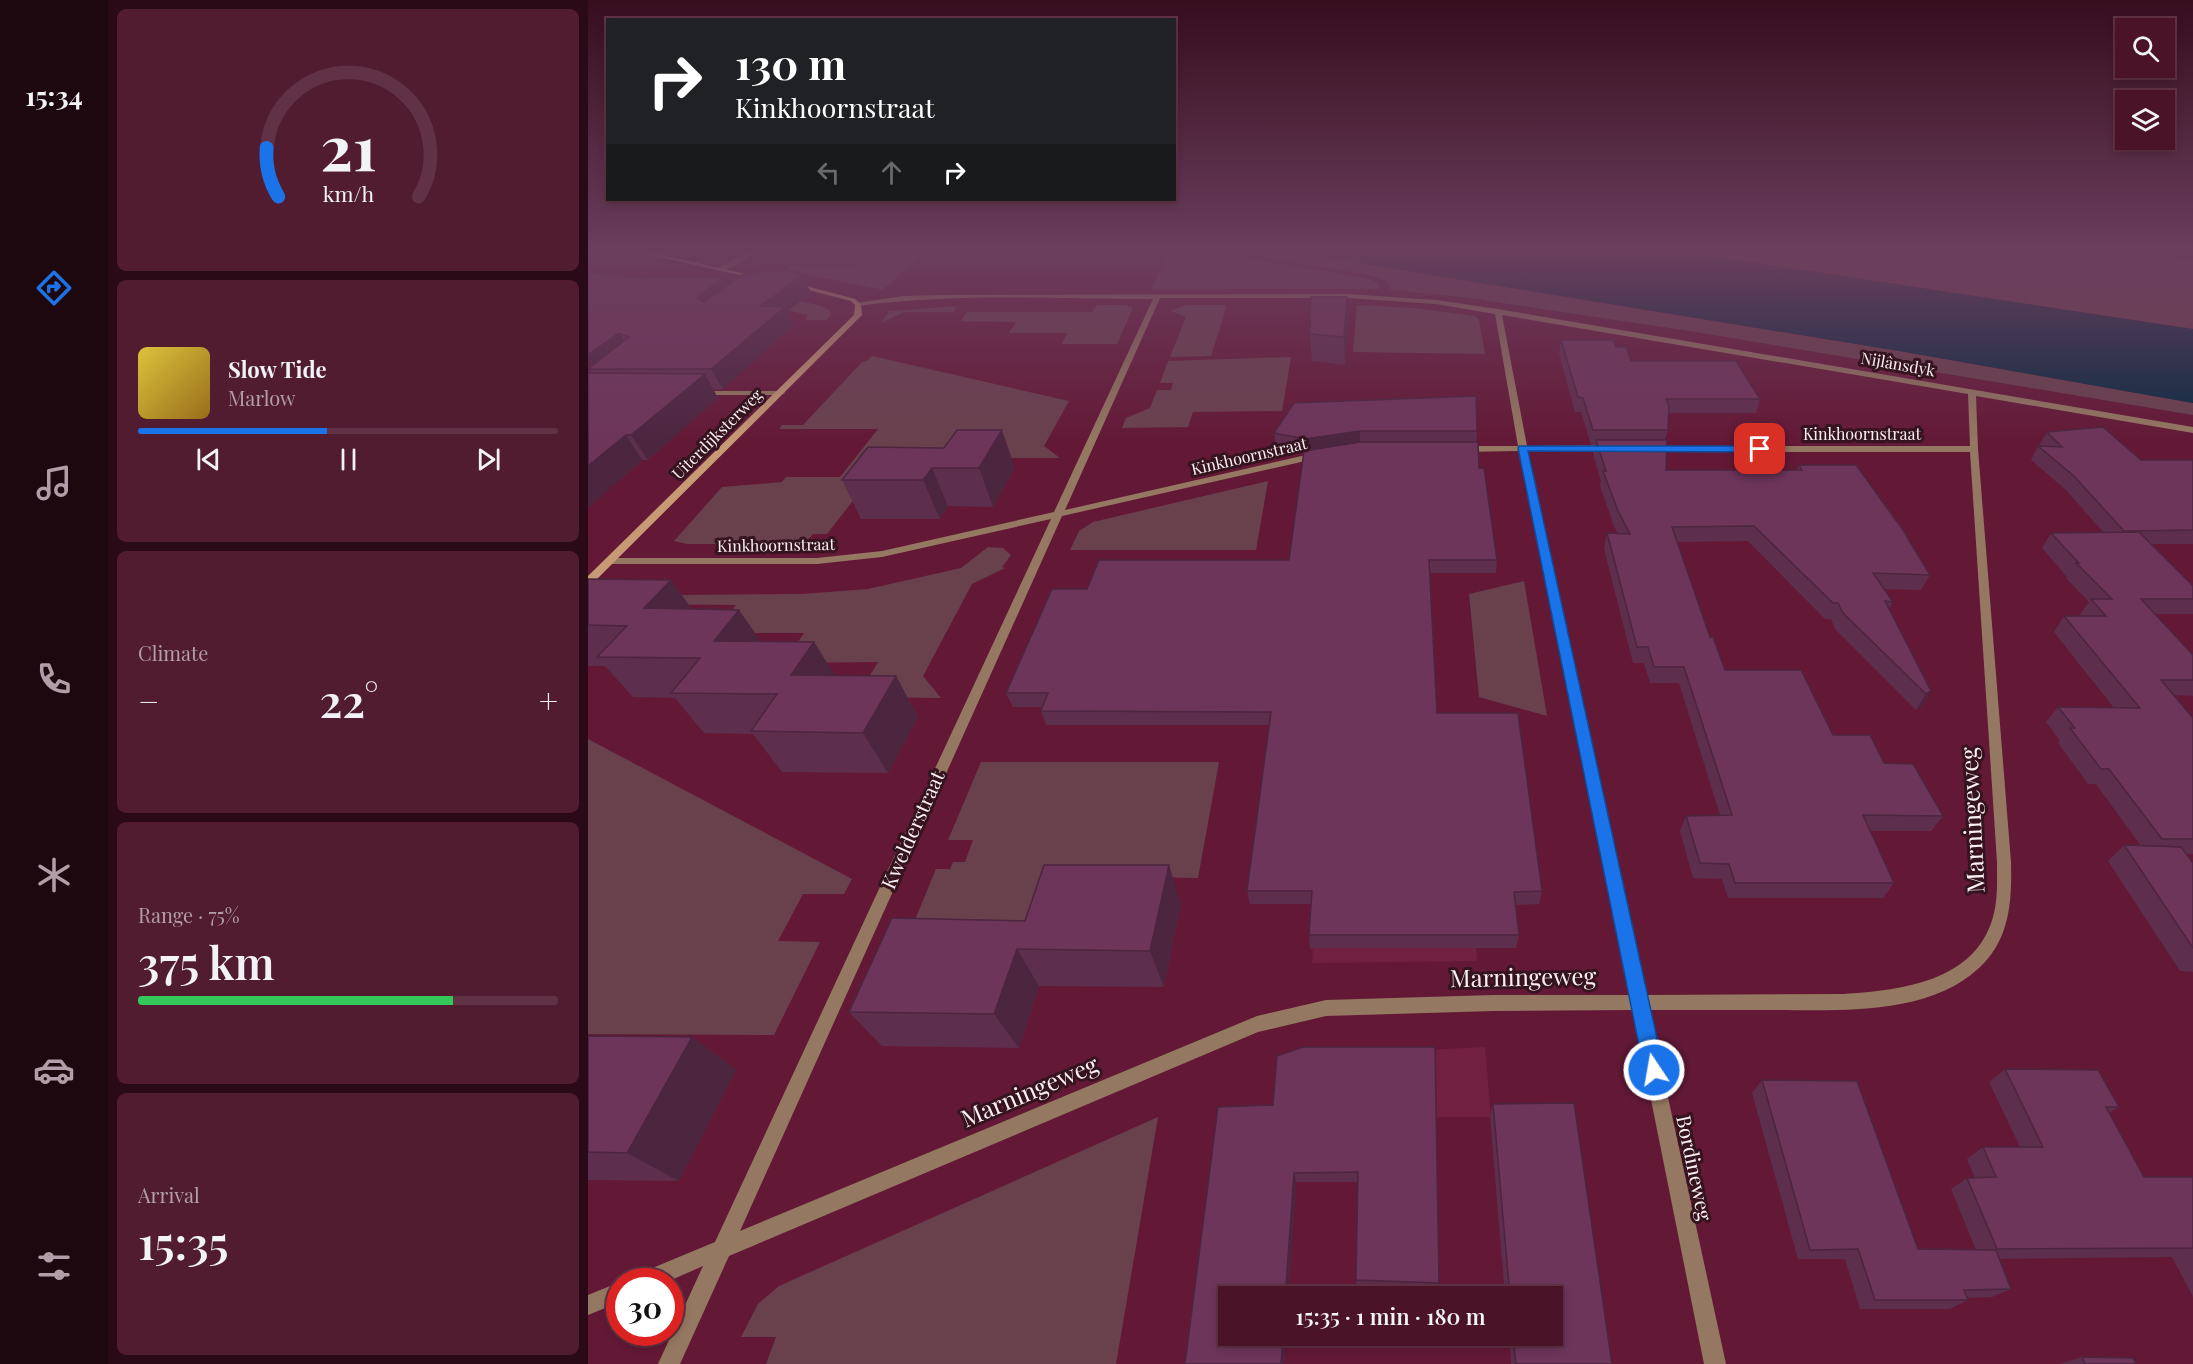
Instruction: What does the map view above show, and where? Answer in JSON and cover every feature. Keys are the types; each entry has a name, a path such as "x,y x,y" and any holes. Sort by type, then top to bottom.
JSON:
{"street":[{"name":"Uiterdijksterweg","path":"588,582 858,315"},
{"name":"Kwelderstraat","path":"669,1364 1150,315"},
{"name":"Bordineweg","path":"1499,315 1523,448 1715,1364"},
{"name":"Nijlânsdyk","path":"1519,315 2193,430"},
{"name":"Marningeweg","path":"676,1268 1257,1024 1326,1008 1482,1003 1882,1000 1917,994 1948,982 1971,968 1989,945 2001,920 2004,862 1974,449 1972,392"},
{"path":"696,393 781,393"},
{"path":"1452,449 1618,448"},
{"name":"Kinkhoornstraat","path":"1641,448 1974,449"},
{"name":"Kinkhoornstraat","path":"610,561 849,559 882,554 1333,453"},
{"path":"588,1305 606,1298"}],"shaded area":[{"path":"808,315 831,315 826,320 806,320"},
{"path":"887,315 898,315 881,323"},
{"path":"965,315 1130,315 1117,344 1062,344 1067,333 1009,333 1016,322 961,321"},
{"path":"1180,315 1224,315 1211,356 1170,357 1186,317"},
{"path":"1356,315 1465,315 1475,316 1479,320 1485,354 1353,352"},
{"path":"1581,315 1676,315 1905,352 2193,403 2193,415"},
{"path":"2098,315 2193,315 2193,329"},
{"path":"872,356 1069,401 1044,446 1060,458 958,458 946,474 873,475 827,534 813,534 804,544 687,544 674,541 722,487 782,482 786,477 840,477 878,429 779,429 782,425 803,425 862,362"},
{"path":"1291,357 1282,411 1193,412 1188,427 1122,428 1126,418 1150,408 1157,390 1171,390 1173,383 1160,383 1168,361"},
{"path":"1268,481 1256,550 1070,550 1079,531 1093,522"},
{"path":"988,547 1003,548 1011,555 1002,567 1005,568 972,584 923,676 941,698 857,697 878,662 785,663 804,633 716,633 736,605 610,604 630,583 645,579 662,581 665,578 678,595 802,594 868,589 961,568"},
{"path":"1524,581 1547,716 1479,697 1469,594"},
{"path":"588,739 852,879 844,894 803,894 778,941 820,942 774,1035 588,1034"},
{"path":"981,762 1219,762 1198,878 1042,875 1024,927 912,927 936,869 950,869 953,862 965,862 973,840 948,840"},
{"path":"1313,905 1473,905 1477,961 1312,963 1313,950 1310,949"},
{"path":"1485,1047 1491,1117 1275,1117 1305,1056"},
{"path":"1158,1117 1116,1364 766,1364 776,1337 741,1337 758,1304 779,1286"}],"water":[{"path":"1676,315 2098,315 2193,329 2193,403"}],"building":[{"path":"588,315 776,315 711,369 588,369 629,337 619,333 588,355"},
{"path":"1311,315 1346,315 1344,337 1310,334"},
{"path":"1561,340 1613,340 1616,347 1626,347 1631,361 1736,361 1760,399 1666,399 1669,406 1668,430 1593,430 1583,398 1578,397"},
{"path":"588,373 705,374 631,435 626,435 588,466"},
{"path":"1476,396 1477,431 1360,431 1305,439 1274,433 1294,403"},
{"path":"2103,427 2141,460 2193,460 2193,530 2124,531 2074,476 2038,446 2062,447 2047,432"},
{"path":"957,430 1002,430 979,468 932,468 923,480 842,480 868,447 944,448"},
{"path":"1596,440 1667,440 1666,470 1802,470 1799,465 1856,465 1903,530 1930,575 1873,573 1893,602 1885,601 1931,691 1926,694 1843,613 1838,603 1833,603 1754,526 1672,527 1710,637 1713,637 1725,670 1801,670 1833,735 1870,735 1884,763 1913,764 1943,816 1863,815 1894,883 1735,883 1729,864 1700,863 1686,816 1732,815 1684,667 1654,667 1648,647 1637,647 1607,533 1630,534 1618,511 1603,471 1606,471"},
{"path":"1360,442 1478,442 1479,468 1484,468 1497,560 1429,560 1437,713 1518,713 1542,891 1514,892 1519,935 1309,935 1312,891 1247,891 1271,712 1041,711 1048,693 1006,693 1052,589 1087,589 1099,560 1289,560 1304,451"},
{"path":"2139,532 2193,586 2193,599 2141,599 2193,655 2193,680 2161,680 2193,718 2193,839 2162,839 2109,769 2101,769 2070,728 2075,728 2058,707 2140,708 2064,616 2106,616 2091,599 2112,599 2076,563 2079,563 2051,533"},
{"path":"588,579 671,580 644,608 739,610 714,641 814,642 791,675 896,676 863,733 751,731 777,694 671,693 700,658 597,657 627,626 588,625"},
{"path":"2124,845 2181,847 2193,863 2193,948"},
{"path":"1044,865 1169,865 1150,951 1017,949 994,1014 849,1012 892,918 1025,921"},
{"path":"588,1036 692,1037 627,1153 588,1152"},
{"path":"1303,1047 1435,1047 1439,1283 1356,1280 1358,1172 1294,1173 1286,1286 1218,1286 1218,1346 1282,1346 1281,1364 1185,1364 1218,1107 1273,1105 1277,1056"},
{"path":"2005,1069 2098,1070 2119,1107 2106,1107 2144,1177 2193,1177 2193,1248 1997,1249 1967,1178 1996,1177 1983,1147 2043,1147"},
{"path":"1762,1080 1857,1081 1918,1249 1996,1250 2011,1289 1964,1290 1968,1300 1875,1300 1858,1249 1810,1250"},
{"path":"1574,1103 1612,1364 1516,1364 1514,1346 1563,1346 1563,1286 1509,1286 1493,1104"},
{"path":"2082,1357 2133,1358 2136,1364 2085,1364"}],"route":[{"path":"1654,1070 1523,448 1760,449"}]}
